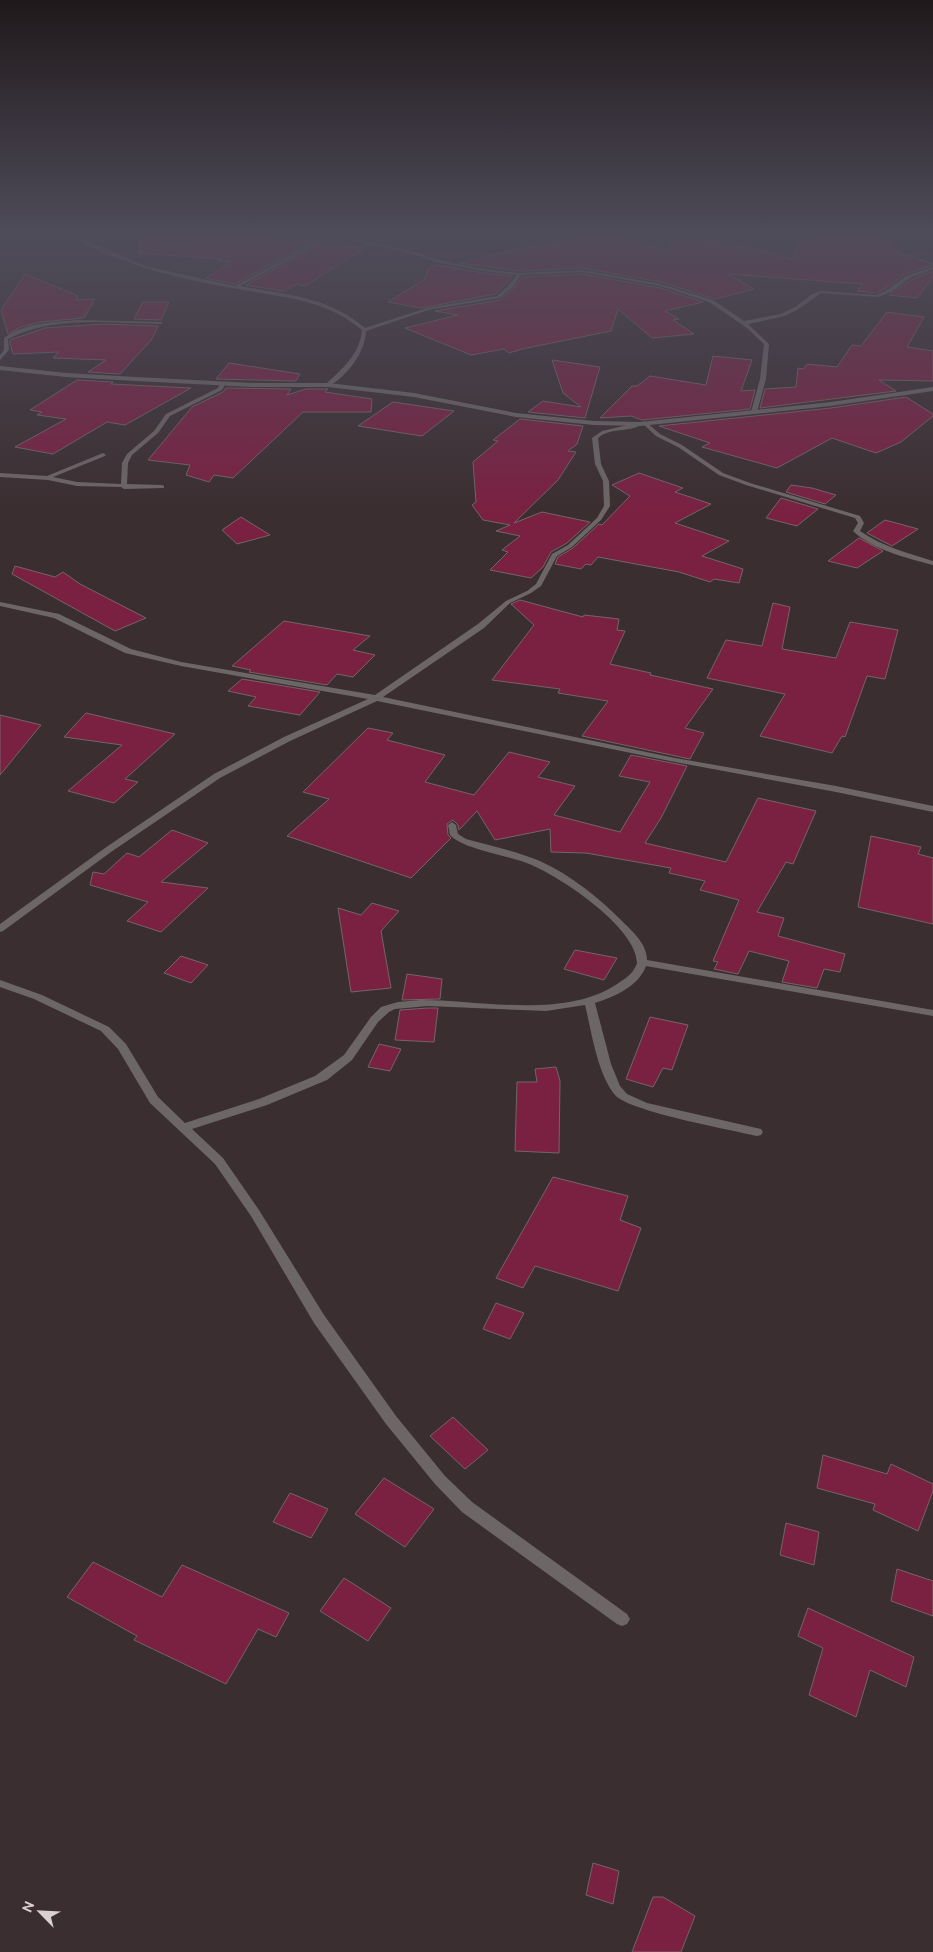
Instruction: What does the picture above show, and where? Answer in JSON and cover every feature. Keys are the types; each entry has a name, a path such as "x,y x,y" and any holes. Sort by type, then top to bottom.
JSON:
{"street":[{"path":"0,358 6,350 6,338 28,327"},
{"path":"328,385 356,356 363,342 364,330 361,327"},
{"path":"364,330 373,327"},
{"path":"748,327 760,336 766,344 763,379 754,412"},
{"path":"0,368 66,375 223,383 328,385 414,395 516,415 577,422 643,424 831,404 933,389"},
{"path":"124,487 125,464 130,454 156,432 168,415 220,389 223,383"},
{"path":"643,424 680,446 713,471 748,484 858,517 861,523 856,531 862,536 880,546 933,562"},
{"path":"0,929 108,850 217,776 287,739 376,698 481,626 508,602 539,585 554,555 570,546 598,519 607,506 606,481 598,464 595,438 600,433 643,424"},
{"path":"48,478 103,455"},
{"path":"0,475 48,478 77,484 162,487"},
{"path":"0,604 56,616 128,651 181,664 376,698 656,756 933,809"},
{"path":"185,1127 258,1105 322,1077 354,1052 380,1014 388,1008 434,1003 535,1008 589,1001 605,996 624,986 636,975 643,962 643,952 630,935 610,915 563,878 545,867 459,840 452,832 452,825"},
{"path":"643,962 933,1013"},
{"path":"0,983 78,1015 105,1029 122,1046 154,1100 185,1127 219,1161 255,1213 319,1319 391,1420 440,1480 467,1507 622,1619"},
{"path":"589,1001 608,1071 620,1094 630,1101 645,1106 757,1132"}],"building":[{"path":"6,327 21,327 8,334"},
{"path":"157,327 152,339 120,374 88,372 106,360 53,358 59,352 13,354 10,340 45,328"},
{"path":"612,327 611,331 509,353 504,349 471,355 405,328"},
{"path":"639,327 684,327 694,334 652,338"},
{"path":"875,327 918,327 907,347 933,351 933,381 879,380 896,391 760,408 765,389 796,387 798,368 803,369 807,364 837,367 852,345 861,346"},
{"path":"713,356 752,360 741,391 755,390 750,409 642,420 631,416 600,418 632,386 637,386 650,376 706,385"},
{"path":"552,360 600,367 585,418 528,412 543,401 581,407 563,393"},
{"path":"229,363 300,374 296,381 216,379"},
{"path":"77,380 113,382 111,384 191,388 125,425 107,422 53,454 15,447 66,419 37,415 42,412 30,410"},
{"path":"226,388 291,389 287,395 306,389 328,389 325,392 372,399 371,412 303,412 233,478 214,475 209,482 186,475 190,465 148,460 192,407 223,392"},
{"path":"906,397 933,414 933,416 901,442 876,453 832,438 777,468 702,447 710,443 659,426 831,408"},
{"path":"393,402 454,411 422,436 358,426"},
{"path":"520,419 583,426 577,444 568,451 576,452 558,480 514,523 542,512 590,522 567,543 551,552 543,567 531,578 490,570 508,552 502,550 520,536 496,531 510,525 483,520 472,505 476,502 473,462 498,441 493,440"},
{"path":"639,473 683,488 675,492 711,504 675,523 729,541 702,556 743,569 739,583 714,579 710,582 679,572 598,557 591,565 586,564 581,569 555,564 558,557 573,548 599,524 602,525 630,496 612,485"},
{"path":"791,485 812,488 836,495 825,504 786,492"},
{"path":"781,498 818,509 797,526 766,518"},
{"path":"241,517 270,535 237,544 222,530"},
{"path":"885,520 918,529 892,546 867,533"},
{"path":"859,538 883,551 857,568 828,561"},
{"path":"15,566 55,577 63,572 80,584 146,618 115,631 12,574"},
{"path":"520,600 583,617 584,615 619,619 617,630 625,631 610,664 713,689 685,728 704,733 690,759 582,736 608,701 558,693 560,689 492,680 534,625 511,604"},
{"path":"773,603 790,607 782,649 836,658 850,622 898,630 885,679 867,676 845,737 842,736 832,753 760,736 785,694 707,678 726,640 762,646"},
{"path":"284,621 370,636 353,650 375,655 353,677 337,674 327,685 249,672 251,670 232,666"},
{"path":"242,679 320,692 300,715 248,706 256,697 228,691"},
{"path":"86,713 175,734 125,779 138,782 114,803 68,791 122,745 64,737"},
{"path":"0,715 41,725 0,775"},
{"path":"368,728 393,733 387,740 445,755 425,782 474,795 509,752 550,762 538,777 575,786 554,815 620,832 650,782 619,776 631,755 687,766 661,818 645,843 726,862 758,798 816,811 793,864 786,862 757,912 784,918 778,936 845,954 840,972 824,969 817,988 782,982 789,961 749,951 738,974 714,969 718,962 713,961 739,900 700,890 705,881 669,873 671,868 586,853 551,852 550,829 495,840 477,811 459,830 458,825 453,820 447,824 448,835 451,838 411,878 287,836 329,799 303,792"},
{"path":"172,830 208,843 161,882 208,888 161,932 127,921 148,902 90,885 93,872 104,874 127,853 139,857"},
{"path":"871,836 921,847 918,854 933,858 933,924 858,907"},
{"path":"372,903 399,911 381,931 391,988 351,992 338,908 361,915"},
{"path":"575,950 617,958 604,980 564,969"},
{"path":"181,956 208,965 191,983 164,973"},
{"path":"407,974 442,979 440,999 402,1000"},
{"path":"438,1008 434,1042 395,1040 400,1010"},
{"path":"650,1017 688,1025 672,1070 663,1068 653,1087 626,1079"},
{"path":"379,1044 401,1049 390,1071 368,1067"},
{"path":"556,1067 560,1081 559,1153 515,1151 517,1082 537,1082 535,1069"},
{"path":"553,1177 628,1196 620,1220 641,1228 618,1291 535,1266 523,1288 496,1278"},
{"path":"496,1303 524,1313 510,1339 483,1329"},
{"path":"453,1417 488,1450 465,1469 430,1436"},
{"path":"823,1455 887,1474 891,1464 933,1484 933,1491 918,1531 873,1510 875,1504 817,1488"},
{"path":"384,1478 434,1509 405,1547 355,1514"},
{"path":"290,1493 328,1509 311,1538 273,1522"},
{"path":"786,1523 819,1532 814,1565 780,1555"},
{"path":"93,1562 162,1597 182,1565 289,1613 276,1637 258,1629 226,1684 134,1640 137,1636 67,1597"},
{"path":"897,1569 933,1581 933,1616 891,1601"},
{"path":"344,1578 391,1608 368,1641 320,1611"},
{"path":"808,1608 914,1657 906,1687 870,1670 856,1717 809,1695 823,1648 798,1636"},
{"path":"593,1863 619,1871 613,1904 586,1895"},
{"path":"653,1897 663,1897 695,1916 681,1952 632,1952"}]}
